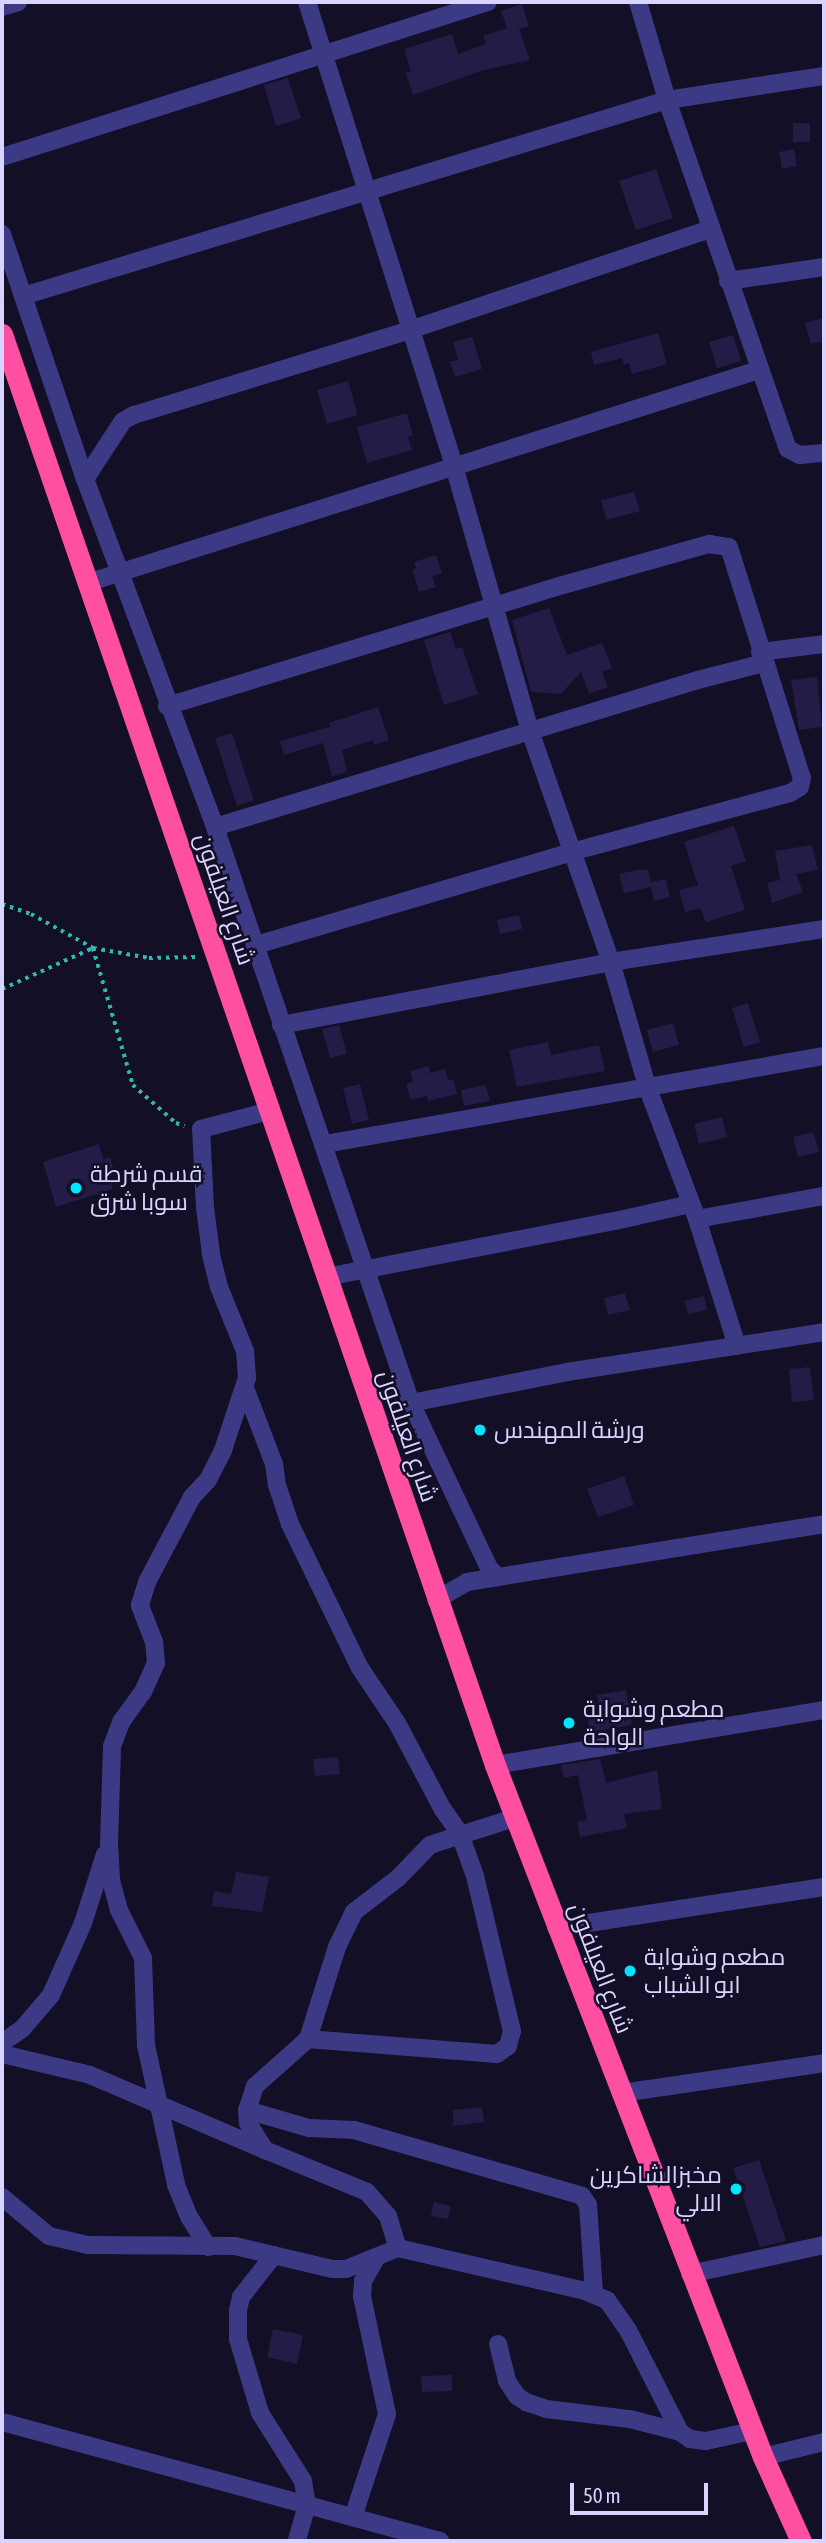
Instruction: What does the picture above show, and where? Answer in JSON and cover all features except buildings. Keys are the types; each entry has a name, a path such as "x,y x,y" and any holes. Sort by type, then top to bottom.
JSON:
{"highway":[{"name":"شارع العيلفون","path":"2,334 218,957 436,1600 514,1818 762,2457 801,2541"}],"street":[{"path":"2,7 18,2"},
{"path":"307,2 326,53 454,466 530,731 611,962 648,1089 694,1212 737,1346"},
{"path":"2,157 488,2"},
{"path":"638,2 710,229 788,449 800,455 824,453"},
{"path":"23,296 367,189 667,100 824,76"},
{"path":"85,479 123,421 134,415 412,329 710,229"},
{"path":"2,234 85,479 167,706 215,827 281,1025 368,1270 411,1403 489,1568 497,1576"},
{"path":"728,281 824,267"},
{"path":"87,583 760,370"},
{"path":"167,706 409,629 720,544 729,547 802,778 800,787 790,793 572,852 255,945"},
{"path":"215,827 698,680 762,658 824,644"},
{"path":"281,1025 611,962 824,929"},
{"path":"325,1144 824,1056"},
{"path":"208,2247 189,2217 176,2185 146,2045 143,1958 119,1910 111,1880 108,1844 112,1746 121,1722 143,1692 156,1663 154,1642 140,1605 147,1582 192,1497 208,1480 223,1450 245,1388 245,1351 219,1287 211,1254 205,1207 201,1129 269,1111"},
{"path":"326,1277 694,1212 824,1196"},
{"path":"411,1403 567,1372 824,1332"},
{"path":"245,1388 274,1464 277,1485 290,1524 360,1668 397,1723 442,1808 460,1834 475,1876 512,2031 508,2046 497,2054 308,2039"},
{"path":"436,1600 467,1581 508,1577 824,1524"},
{"path":"495,1765 824,1710"},
{"path":"265,2150 252,2131 247,2110 255,2086 308,2039 337,1947 354,1912 398,1878 430,1845 514,1818"},
{"path":"2,2042 22,2029 51,1995 83,1923 108,1844"},
{"path":"556,1928 824,1887"},
{"path":"2,2053 90,2075 367,2192 388,2216 398,2248"},
{"path":"622,2093 824,2063"},
{"path":"247,2110 309,2128 354,2130 582,2196 588,2205 594,2293"},
{"path":"2,2197 49,2236 68,2242 235,2246 332,2269 346,2269 398,2248 594,2293 618,2311 680,2432"},
{"path":"690,2274 824,2245"},
{"path":"274,2255 241,2297 238,2339 260,2413 303,2481 307,2505 297,2541"},
{"path":"354,2517 387,2414 362,2288 377,2257"},
{"path":"498,2344 507,2381 517,2396 546,2409 630,2419 680,2432 698,2441 752,2431"},
{"path":"2,2422 440,2541"},
{"path":"762,2457 824,2442"}],"path":[{"path":"2,904 31,914 93,948 149,958 218,957"},
{"path":"2,989 93,948"},
{"path":"93,948 133,1085 176,1123 201,1129"}],"place":[{"name":"قسم شرطة سوبا شرق","path":"76,1188"},
{"name":"ورشة المهندس","path":"480,1430"},
{"name":"مطعم وشواية الواحة","path":"569,1723"},
{"name":"مطعم وشواية ابو الشباب","path":"630,1971"},
{"name":"مخبزالشاكرين الالي","path":"736,2189"}]}
